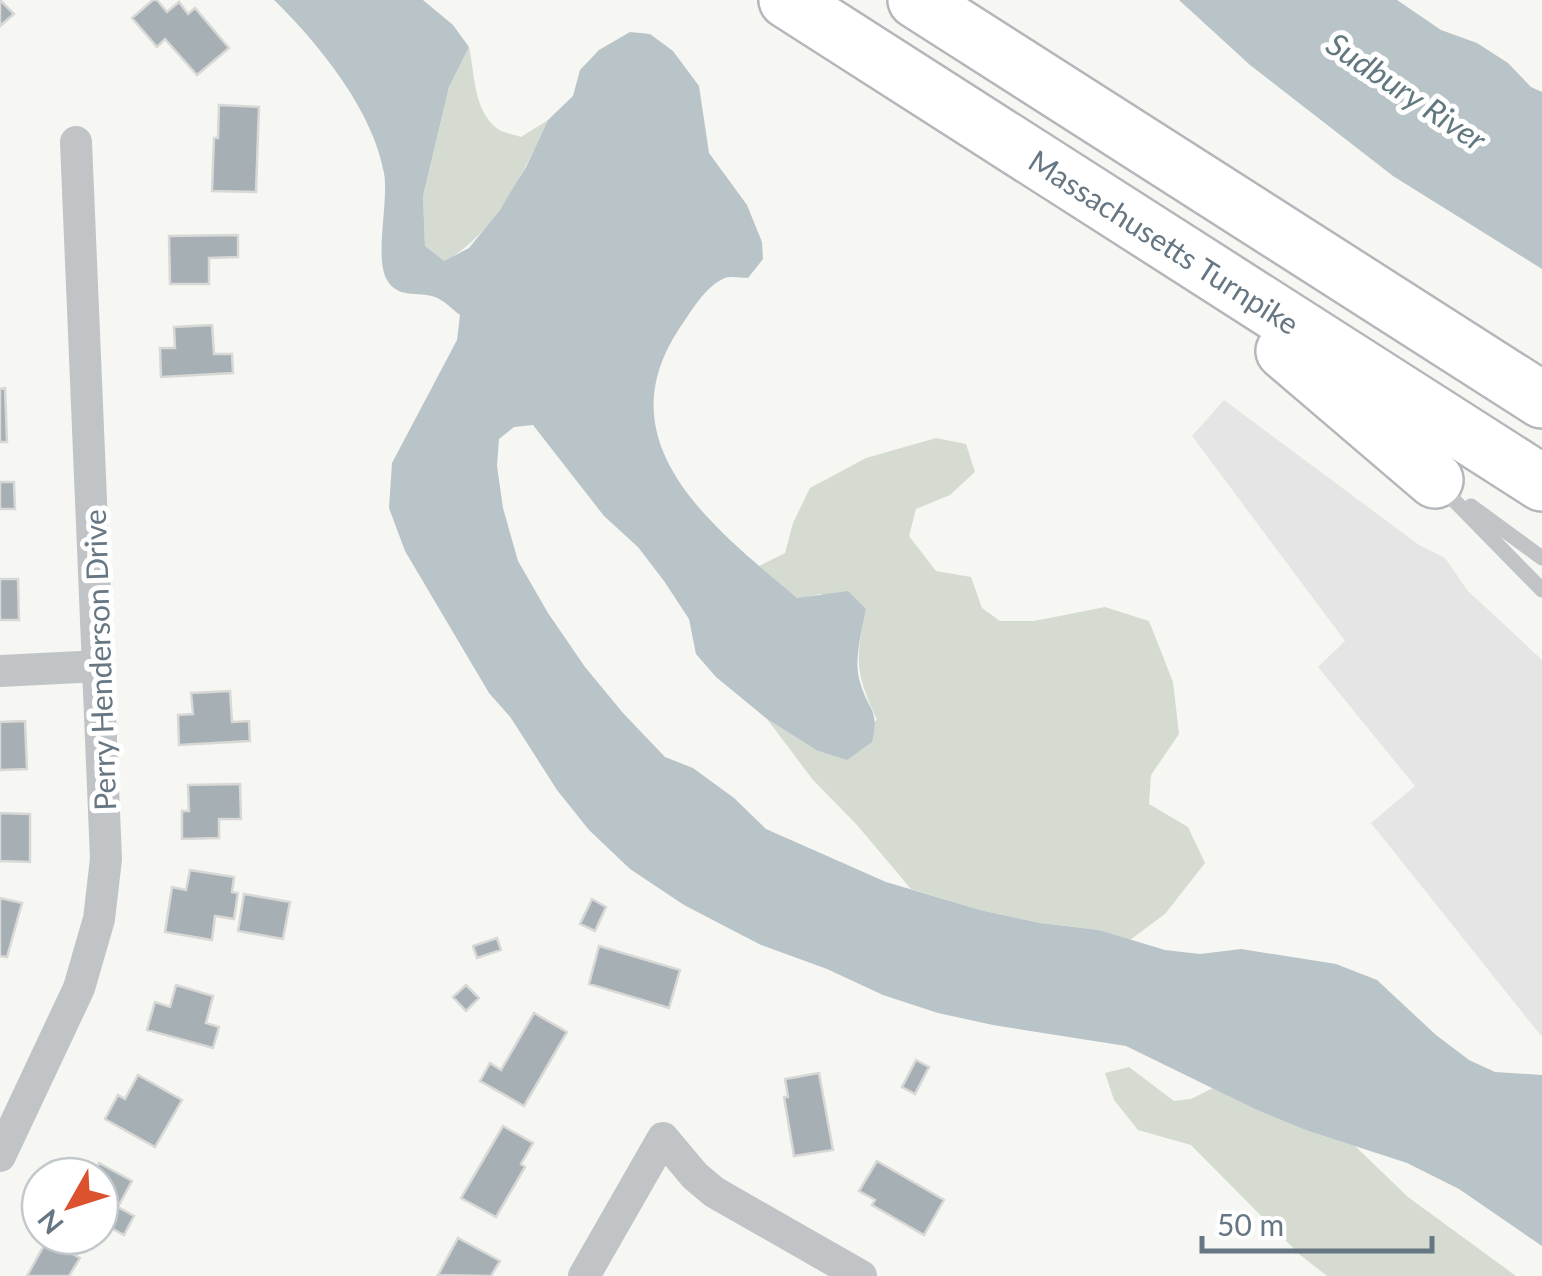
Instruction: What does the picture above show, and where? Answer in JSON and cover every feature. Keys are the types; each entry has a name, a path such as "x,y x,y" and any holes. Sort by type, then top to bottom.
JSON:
{"highway":[{"name":"Massachusetts Turnpike","path":"787,0 1542,483"},
{"path":"916,0 1542,400"},
{"path":"1130,219 1435,480"}],"street":[{"name":"Perry Henderson Drive","path":"0,1156 80,988 99,919 106,859 76,142"},
{"path":"0,670 100,666"},
{"path":"584,1276 663,1138 694,1176 714,1192 861,1276"}],"lane":[{"path":"1435,480 1542,558"},
{"path":"1435,480 1542,590"}],"shaded area":[{"path":"469,47 479,102 498,129 521,137 548,120 518,181 493,218 479,235 444,262 425,246 423,196 449,87"},
{"path":"1224,400 1419,545 1445,558 1467,590 1542,660 1542,1037 1371,823 1415,786 1318,667 1345,641 1192,436"},
{"path":"936,438 966,444 975,472 950,495 916,509 909,536 936,571 971,577 982,608 1000,621 1034,621 1105,607 1149,621 1173,682 1179,734 1151,775 1149,804 1188,827 1205,863 1165,914 1130,940 1099,930 984,911 911,889 813,780 767,719 816,750 877,720 859,666 866,609 820,594 797,599 759,566 785,553 793,523 810,488 866,458"},
{"path":"1129,1067 1174,1101 1191,1099 1213,1088 1257,1110 1355,1146 1408,1197 1516,1276 1327,1276 1299,1254 1191,1145 1138,1130 1114,1100 1105,1073"}],"water":[{"path":"274,0 423,0 453,25 469,47 449,87 423,196 425,246 444,261 469,248 499,211 548,120 573,96 580,70 599,50 630,32 650,34 673,51 699,86 709,153 747,205 762,242 763,259 748,278 725,278 711,287 679,329 659,371 654,410 661,447 679,482 704,514 797,598 848,591 866,609 857,664 875,722 872,742 847,760 816,750 767,719 716,677 696,654 689,619 664,581 638,547 604,516 533,425 514,427 499,439 497,466 503,508 518,561 585,667 665,757 693,768 734,798 766,829 886,882 984,911 1099,930 1165,950 1200,954 1241,949 1336,964 1377,980 1469,1060 1495,1072 1542,1075 1542,1246 1459,1189 1407,1163 1257,1110 1126,1046 938,1013 761,945 684,905 630,869 589,830 557,790 511,718 489,693 405,551 389,508 392,463 457,340 460,315 438,298 402,292 387,280 382,258 384,173 378,149 341,79"},
{"name":"Sudbury River","path":"1179,0 1397,0 1441,30 1477,43 1508,63 1531,87 1542,92 1542,269 1393,176 1250,65"}],"building":[{"path":"0,0 14,14 0,26"},
{"path":"153,0 167,12 179,2 188,14 195,8 229,48 197,75 165,39 157,47 132,18"},
{"path":"219,105 259,107 256,192 212,191"},
{"path":"238,235 238,257 209,258 209,284 170,284 169,236"},
{"path":"212,325 214,354 232,354 233,373 161,377 160,348 175,348 174,327"},
{"path":"5,388 7,442 0,442 0,389"},
{"path":"0,482 14,482 15,509 0,509"},
{"path":"0,579 18,579 19,620 0,620"},
{"path":"230,691 232,722 249,721 250,741 179,745 178,715 193,714 191,693"},
{"path":"25,721 27,769 0,770 0,722"},
{"path":"240,784 241,819 219,819 219,838 182,839 182,811 189,811 188,785"},
{"path":"0,813 30,814 30,862 0,861"},
{"path":"190,870 234,877 232,892 238,893 234,919 215,916 212,940 165,932 172,887 186,890"},
{"path":"244,894 290,902 283,939 238,931"},
{"path":"0,898 22,903 7,957 0,956"},
{"path":"592,899 606,907 595,931 580,924"},
{"path":"497,938 501,950 477,958 473,946"},
{"path":"599,946 680,970 669,1008 589,984"},
{"path":"176,985 213,996 206,1023 219,1027 213,1048 147,1030 155,1002 170,1007"},
{"path":"466,985 479,998 466,1011 453,997"},
{"path":"534,1013 567,1032 524,1106 480,1081 490,1063 501,1070"},
{"path":"916,1060 929,1067 915,1094 902,1087"},
{"path":"819,1073 833,1150 794,1156 784,1097 788,1097 785,1079"},
{"path":"138,1075 182,1100 155,1147 105,1119 118,1095 125,1099"},
{"path":"503,1126 533,1143 521,1164 525,1167 496,1217 461,1198"},
{"path":"877,1161 944,1200 924,1235 872,1205 875,1200 859,1191"},
{"path":"120,1174 132,1181 120,1203"},
{"path":"120,1208 134,1216 124,1235 120,1233"},
{"path":"458,1238 500,1261 491,1276 438,1275"},
{"path":"38,1256 80,1258 69,1276 27,1276"}]}
